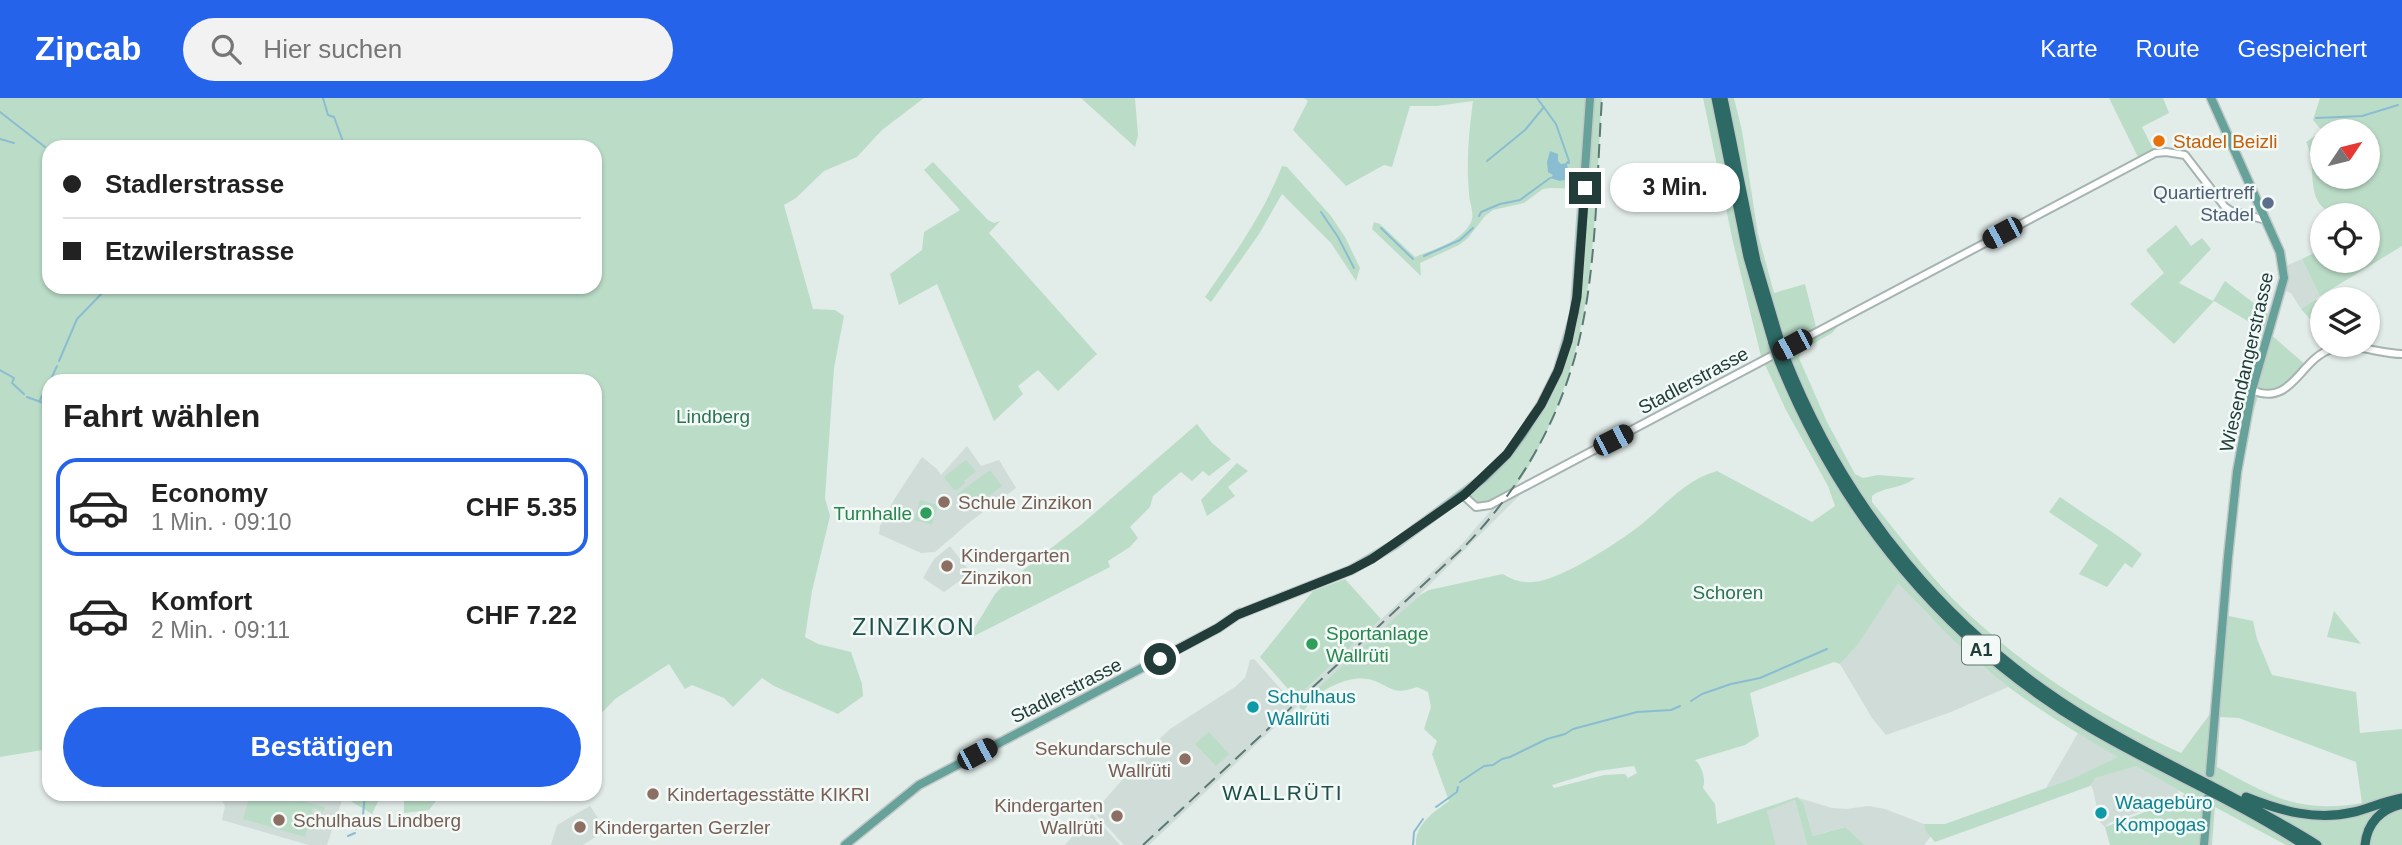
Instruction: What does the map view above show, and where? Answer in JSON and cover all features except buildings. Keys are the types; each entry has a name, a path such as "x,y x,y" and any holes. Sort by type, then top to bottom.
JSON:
{"highway":[{"name":"A1","path":"1716,98 1748,257 1782,359 1817,443 1858,511 1906,574 1961,631 2011,674 2066,713 2304,845"},
{"name":"A1","path":"1723,98 1756,261 1776,342"},
{"name":"A1","path":"1782,359 1853,492 1892,545 1944,605 2003,659 2065,704 2107,730 2214,786 2317,845"},
{"path":"2214,786 2281,810 2312,815 2345,814 2402,801"},
{"path":"2365,845 2368,830 2376,818 2402,801"}],"main road":[{"path":"1464,495 1497,466 1522,435 1551,386 1566,348 1577,297 1590,98"},
{"name":"Wiesendangerstrasse","path":"2210,773 2232,511 2252,390 2284,278 2280,252 2211,98"},
{"name":"Stadlerstrasse","path":"845,845 919,785 1218,628 1237,615 1351,570 1372,559 1464,495"},
{"path":"2204,845 2208,798"}],"street":[{"name":"Stadlerstrasse","path":"1464,495 1476,506 1490,505 2145,158 2166,152 2187,157 2210,191 2225,207 2266,220"},
{"path":"2252,390 2274,395 2284,390 2316,357 2336,347 2402,354"}],"shaded area":[{"path":"2302,259 2316,287 2310,287 2310,303 2301,309 2291,293 2281,289 2283,267"},
{"name":"Schule Zinzikon","path":"967,446 981,466 999,460 1016,488 935,552 921,553 879,534 880,526 895,498 922,457 941,475"},
{"name":"Sekundarschule Wallrüti","path":"1526,489 1403,611 1149,845 1124,845 1094,812 1170,729 1245,678 1250,660 1254,659 1292,702 1462,544 1504,495"},
{"name":"Kindergarten Zinzikon","path":"950,546 971,573 944,592 923,578 934,559"},
{"path":"1898,582 1978,663 2008,687 1951,712 1886,735 1872,718 1840,664 1857,646"},
{"path":"2078,733 2178,790 2179,797 2109,823 2105,827 2100,822 2089,781 2074,778 2046,788"},
{"path":"1799,798 1832,808 1868,806 1885,809 1924,824 1925,830 1931,836 1924,845 1865,845 1844,827 1813,836 1803,802"},
{"path":"1795,800 1807,845 1776,845 1766,811"},
{"name":"Schulhaus Lindberg","path":"222,801 342,801 327,845 309,845 222,820 225,806"},
{"name":"Kindergarten Gerzler","path":"590,806 606,830 583,845 551,845 557,825"},
{"path":"1092,814 1120,845 1065,845"}],"green space":[{"name":"Lindberg","path":"0,98 924,98 882,130 857,157 824,171 796,198 784,205 813,309 835,310 844,316 834,368 825,498 830,516 812,591 805,637 818,644 851,652 862,684 863,696 838,714 762,678 733,707 724,698 692,685 685,689 669,664 615,699 602,713 602,374 42,374 42,750 0,757"},
{"path":"1081,98 1135,98 1138,135 1135,147"},
{"path":"1304,98 1602,98 1590,272 1574,356 1561,398 1543,439 1519,482 1503,498 1480,507 1463,495 1497,466 1541,405 1568,341 1585,189 1543,189 1524,203 1493,210 1459,245 1420,263 1421,276 1372,229 1374,222 1380,224 1415,257 1446,245 1465,231 1472,217 1468,170 1473,101 1437,106 1410,106 1392,167 1384,165 1346,186 1293,130 1308,101"},
{"name":"Schoren","path":"1703,98 1734,98 1742,131 1758,234 1774,293 1805,284 1817,331 2138,157 2109,98 2163,98 2169,113 2142,127 2155,153 2134,164 2132,169 1838,326 1832,333 1802,350 1799,358 1827,422 1855,474 1863,478 1878,475 1915,478 1877,493 1872,496 1872,502 1951,597 2003,644 2059,686 2118,722 2181,753 2210,714 2225,548 2228,557 2224,615 2253,621 2257,639 2272,675 2356,692 2360,733 2402,729 2402,845 2286,845 2215,807 2212,845 2110,845 2105,827 2180,799 2185,794 2136,766 2095,778 2090,786 1935,842 1925,830 1924,824 1945,824 2074,778 2118,757 2046,713 1995,677 1937,624 1898,583 1857,646 1840,664 1834,662 1750,693 1759,736 1745,745 1695,760 1703,773 1703,788 1715,804 1717,824 1797,797 1803,802 1813,836 1845,827 1865,845 1807,845 1795,800 1767,811 1776,845 1416,845 1422,825 1449,801 1432,754 1437,741 1424,729 1431,707 1428,692 1417,687 1403,691 1394,690 1375,681 1359,678 1326,689 1302,712 1299,705 1420,595 1429,590 1503,574 1517,581 1529,582 1557,575 1587,560 1638,527 1684,487 1717,471 1812,522 1835,506 1828,486 1786,410 1761,356 1733,242","holes":["2220,717 2239,718 2356,762 2362,803 2340,806 2302,804 2270,794 2217,767","1634,766 1637,773 1628,778 1625,774 1604,775 1554,788 1552,785 1598,771"]},
{"path":"2320,98 2402,98 2402,246 2380,259 2380,203 2319,203 2315,189 2380,189 2380,119 2313,119"},
{"path":"933,162 988,220 994,223 1000,221 989,233 1097,354 1058,391 1038,370 1018,386 1023,394 994,421 937,284 899,305 890,274 922,250 924,232 960,210 924,170"},
{"path":"1282,166 1287,167 1331,216 1345,237 1360,268 1356,281 1331,243 1282,194 1259,234 1211,302 1205,297 1257,217"},
{"path":"2176,225 2191,246 2202,238 2211,249 2179,283 2213,301 2225,281 2273,318 2269,333 2307,366 2284,390 2259,393 2253,413 2249,413 2237,472 2232,472 2248,390 2252,390 2268,333 2214,301 2174,344 2130,304 2164,273 2146,250"},
{"path":"2310,255 2310,273 2358,273 2335,287 2316,287 2302,259"},
{"path":"2310,303 2310,319 2301,309"},
{"path":"1197,424 1212,443 1231,459 1209,476 1203,471 1192,481 1181,472 1153,496 1150,507 1130,527 1138,538 1130,547 1108,561 1110,567 974,636 972,632 995,594 1003,586 1082,524"},
{"path":"966,460 976,471 954,490 945,476"},
{"path":"1237,463 1248,471 1228,487 1235,496 1207,516 1201,500"},
{"path":"990,470 1002,486 969,511 957,494"},
{"path":"2060,497 2142,554 2132,568 2125,563 2107,587 2079,574 2098,545 2049,512"},
{"name":"Turnhalle","path":"920,500 938,505 932,525 914,520"},
{"name":"Sportanlage Wallrüti","path":"1345,579 1381,619 1296,698 1260,657 1313,591"},
{"path":"2334,611 2361,644 2327,637"},
{"path":"1209,732 1229,754 1216,766 1195,744"},
{"path":"248,801 302,801 325,807 324,811 313,808 305,837 243,819"},
{"path":"351,801 378,801 372,814"},
{"path":"404,801 436,801 429,810 404,813"}],"water":[{"path":"1550,151 1558,154 1561,164 1567,163 1569,179 1560,181 1550,178 1553,175 1548,172 1547,162"}],"waterway":[{"path":"323,98 328,115 334,117 342,140"},
{"path":"1537,98 1556,124 1569,163"},
{"path":"2316,118 2362,116 2398,105"},
{"path":"1487,161 1525,130 1544,107"},
{"path":"0,112 42,145"},
{"path":"0,139 14,143"},
{"path":"1479,216 1481,212 1500,204 1520,200 1550,178"},
{"path":"1321,212 1354,268"},
{"path":"1381,228 1413,259"},
{"path":"1424,256 1460,240 1473,228"},
{"path":"59,361 77,319 101,294"},
{"path":"53,374 57,366"},
{"path":"0,370 14,378 12,383 24,394"},
{"path":"40,400 42,396"},
{"path":"27,397 42,402"},
{"path":"1691,701 1702,694 1731,684 1760,678 1827,649"},
{"path":"1460,782 1484,766 1493,765 1573,729 1637,712 1671,710 1680,706"},
{"path":"1436,807 1457,792 1458,787"},
{"path":"363,815 364,801"},
{"path":"1413,845 1414,832 1423,819"},
{"path":"356,829 360,821"},
{"path":"348,836 355,833"}],"railway":[{"path":"1143,845 1465,546 1487,522 1524,470 1540,443 1566,384 1583,322 1594,239 1602,98"}],"place":[{"name":"Stadel Beizli","path":"2159,141"},
{"name":"Quartiertreff Stadel","path":"2268,203"},
{"name":"Schule Zinzikon","path":"944,502"},
{"name":"Turnhalle","path":"926,513"},
{"name":"Kindergarten Zinzikon","path":"947,566"},
{"name":"Sportanlage Wallrüti","path":"1312,644"},
{"name":"Schulhaus Wallrüti","path":"1253,707"},
{"name":"Sekundarschule Wallrüti","path":"1185,759"},
{"name":"Kindertagesstätte KIKRI","path":"653,794"},
{"name":"Waagebüro Kompogas","path":"2101,813"},
{"name":"Kindergarten Wallrüti","path":"1117,816"},
{"name":"Schulhaus Lindberg","path":"279,820"},
{"name":"Kindergarten Gerzler","path":"580,827"}],"district":[{"name":"ZINZIKON","path":"914,627"},
{"name":"WALLRÜTI","path":"1283,793"}],"route":[{"path":"1160,659 1237,615 1351,570 1372,559 1464,495 1507,454 1541,405 1558,371 1568,341 1577,297 1585,188"}]}
